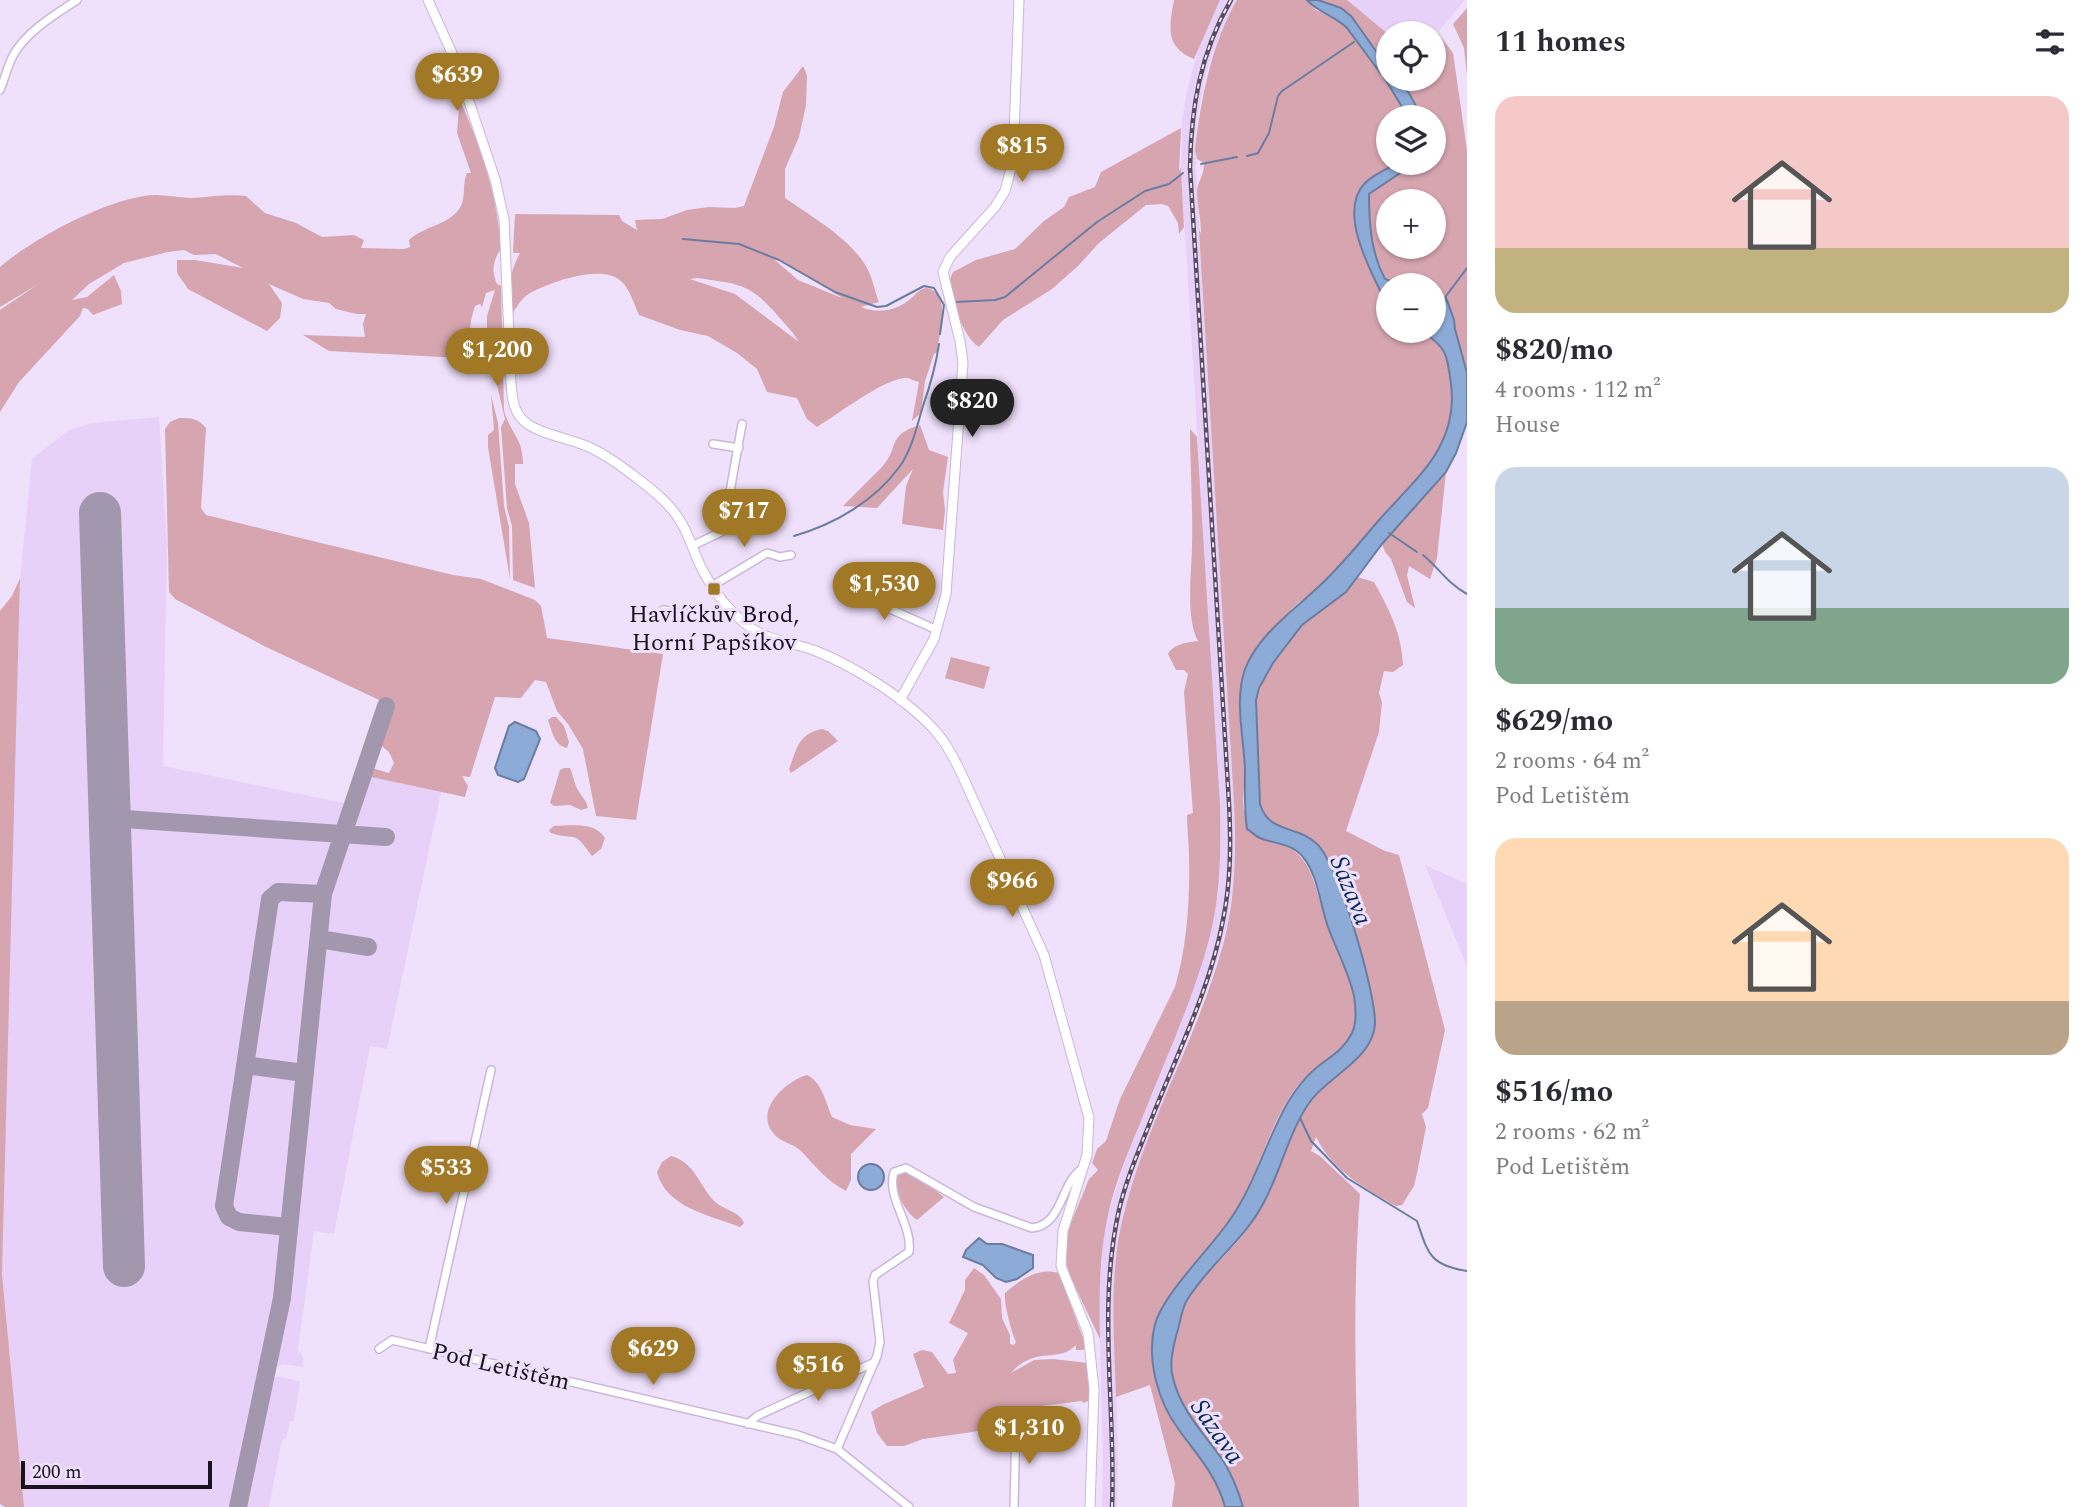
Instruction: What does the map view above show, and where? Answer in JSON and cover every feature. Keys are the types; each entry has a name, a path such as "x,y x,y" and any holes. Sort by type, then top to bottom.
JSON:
{"street":[{"path":"0,90 13,55 20,45 77,0"},
{"path":"428,0 455,60 495,179 505,219 511,383 519,416 533,427 590,447 629,472 677,516 712,586 730,610 748,626 773,639 814,650 844,664 900,700 936,732 949,749 1044,955 1089,1118 1087,1155 1063,1231 1061,1266 1088,1333 1094,1389 1090,1507"},
{"path":"900,700 937,630 946,594 962,363 960,341 943,272 950,257 995,207 1004,191 1013,161 1019,0"},
{"path":"692,546 723,531 742,424"},
{"path":"713,444 738,448"},
{"path":"712,586 735,570 767,554 780,557 791,555"},
{"path":"855,589 859,595 937,630"},
{"path":"663,610 722,615 730,610"},
{"path":"429,1349 491,1070"},
{"path":"837,1449 875,1362 880,1342 873,1282 875,1275 905,1256 910,1248 892,1184 894,1172 906,1168 974,1207 1037,1228 1050,1220 1074,1174 1082,1169"},
{"name":"Pod Letištěm","path":"379,1349 392,1340 797,1435 837,1449 909,1507"},
{"path":"748,1424 757,1416 875,1362"},
{"path":"1014,1507 1016,1425"}],"shaded area":[{"path":"1174,0 1220,0 1194,59 1178,49 1171,35"},
{"path":"1220,0 1237,0 1213,51 1204,81 1197,121 1196,168 1234,803 1235,873 1228,923 1214,972 1141,1161 1125,1207 1119,1235 1114,1277 1117,1507 1102,1507 1099,1298 1104,1233 1127,1156 1195,983 1210,937 1219,888 1220,804 1181,168 1182,120 1187,91 1199,46"},
{"path":"1237,0 1307,0 1316,10 1347,28 1376,67 1376,91 1392,91 1401,105 1376,105 1377,175 1354,217 1367,264 1376,282 1376,343 1438,343 1446,357 1451,394 1450,415 1445,434 1427,466 1335,570 1276,626 1251,659 1243,679 1240,719 1245,773 1244,810 1260,838 1288,847 1305,863 1350,981 1356,1010 1355,1023 1346,1043 1306,1076 1288,1099 1239,1205 1168,1299 1155,1325 1153,1366 1165,1407 1212,1476 1225,1507 1172,1507 1175,1483 1150,1385 1116,1397 1114,1277 1120,1229 1136,1172 1214,975 1228,924 1233,889 1234,803 1197,196 1204,163 1197,159 1195,150 1209,72 1228,17"},
{"path":"1318,0 1347,0 1376,24 1376,51 1351,16"},
{"path":"1347,0 1465,0 1446,23 1376,21 1376,24"},
{"path":"1467,8 1467,76 1464,48 1453,24"},
{"path":"1446,44 1453,53 1467,150 1467,377 1454,320 1446,312 1446,273 1382,273 1377,259 1446,259 1446,189 1376,189 1397,175 1446,175 1446,105 1416,105 1407,91 1446,91"},
{"path":"803,66 807,75 806,105 799,137 785,169 785,198 831,230 861,259 870,274 879,302 861,307 880,311 892,309 927,288 935,291 939,298 942,315 937,352 925,381 921,413 912,421 919,382 906,378 872,391 817,427 807,419 797,398 767,392 757,369 737,353 708,336 680,330 639,315 627,288 612,276 588,274 547,285 525,296 513,312 509,297 510,282 520,253 513,253 515,214 619,215 622,221 637,230 635,220 662,219 687,210 709,207 744,206 774,127 783,92","holes":["768,254 841,297 842,298 798,280","690,279 734,284 751,291 768,305 799,342 735,294"]},
{"path":"462,105 488,175 499,230 501,249 494,270 497,284 501,286 504,411 519,442 522,455 523,464 515,464 515,484 529,523 535,588 513,580 512,526 507,508 501,427 505,419 487,343 487,316 495,290 486,293 482,307 480,304 475,306 471,320 471,347 475,361 329,351 303,335 365,337 363,324 366,314 336,309 329,303 303,299 269,284 282,303 280,318 267,331 188,289 177,273 177,260 195,260 243,268 216,254 194,255 184,250 168,252 124,263 89,284 72,300 87,297 114,275 121,291 122,304 93,315 83,308 80,316 19,382 0,412 0,310 37,285 0,307 0,267 14,256 88,214 150,195 192,198 246,196 265,213 296,223 322,237 354,235 364,240 361,248 410,247 409,240 415,235 451,217 461,206 467,173 471,173 457,133 459,106"},
{"path":"1181,128 1179,171 1181,168 1184,227 1179,234 1178,223 1168,206 1146,205 1099,243 1052,289 1003,320 979,347 973,342 959,318 948,283 953,272 976,260 1015,249 1044,221 1064,207 1069,197 1095,187 1101,172"},
{"path":"1376,189 1376,255 1370,227 1369,194"},
{"path":"491,395 498,423 504,506 509,527 510,579 488,447 488,435 494,430"},
{"path":"159,417 167,546 163,766 353,805 361,781 371,777 441,792 387,1049 370,1046 334,1234 314,1231 298,1350 303,1357 303,1367 283,1364 274,1368 272,1373 272,1376 300,1381 294,1421 290,1421 286,1438 282,1440 269,1507 24,1507 2,1273 6,1034 20,579 32,459 69,430 93,423"},
{"path":"179,418 194,419 206,428 201,508 206,515 453,575 481,579 535,600 541,606 547,638 663,654 636,820 596,816 583,749 557,711 546,682 535,680 521,698 495,697 470,777 462,776 468,786 465,797 371,777 372,768 389,773 394,763 389,752 378,743 392,706 264,646 175,599 169,592 165,429 170,422"},
{"path":"920,425 929,450 948,457 943,492 943,530 902,524 906,486 913,469 877,508 843,506 882,467 898,437"},
{"path":"1190,429 1197,437 1220,804 1218,886 1214,920 1195,984 1110,1206 1102,1256 1100,1339 1069,1274 1066,1235 1089,1179 1098,1170 1092,1163 1097,1149 1106,1141 1120,1099 1175,987 1187,923 1187,815 1193,813 1184,692 1188,674 1184,670 1176,670 1168,654 1177,646 1198,641 1190,607"},
{"path":"1446,472 1437,558 1430,579 1409,566 1407,575 1415,608 1407,602 1391,559 1382,544"},
{"path":"1357,577 1374,582 1385,602 1397,632 1403,665 1393,672 1384,671 1379,693 1382,702 1379,732 1346,831 1385,851 1399,855 1445,1030 1428,1108 1422,1114 1426,1127 1414,1186 1402,1205 1396,1206 1350,1177 1331,1160 1316,1137 1311,1151 1320,1156 1360,1194 1355,1311 1359,1507 1243,1507 1226,1465 1191,1419 1179,1397 1172,1373 1173,1346 1187,1301 1248,1228 1302,1114 1319,1090 1365,1047 1375,1024 1364,967 1333,867 1307,837 1270,821 1260,804 1256,700 1263,680 1296,631"},
{"path":"20,578 2,1274 24,1507 5,1507 0,1504 0,611 12,596"},
{"path":"951,657 990,667 984,689 945,678"},
{"path":"556,717 564,726 569,742 567,748 559,744 554,737 548,720"},
{"path":"822,729 838,741 791,773 789,769 799,744 807,735"},
{"path":"570,768 577,789 588,808 581,810 570,805 554,806 550,803 560,770"},
{"path":"554,826 589,827 605,838 601,849 592,856 578,839 551,833 549,830"},
{"path":"1425,865 1467,884 1467,966"},
{"path":"807,1075 820,1088 832,1117 850,1125 876,1129 851,1154 851,1180 846,1191 827,1178 798,1149 777,1137 770,1128 767,1119 773,1100 789,1084"},
{"path":"671,1156 685,1163 713,1200 739,1216 744,1223 740,1227 703,1214 679,1202 670,1194 657,1172 662,1162"},
{"path":"904,1171 922,1180 944,1197 917,1220 904,1206 898,1193 898,1174"},
{"path":"974,1268 984,1275 1001,1299 1002,1318 1010,1335 1010,1344 1014,1345 1016,1342 1008,1318 1005,1293 1017,1283 1037,1273 1059,1273 1086,1346 1083,1350 1076,1350 1076,1345 1069,1351 1029,1359 1011,1373 1034,1360 1088,1363 1091,1400 1017,1409 1015,1421 1004,1420 979,1431 923,1439 904,1446 887,1446 877,1433 871,1412 924,1387 913,1354 922,1350 932,1352 948,1374 956,1373 953,1360 968,1333 949,1323 965,1290 965,1280"}],"water":[{"path":"1307,0 1318,0 1341,8 1351,16 1376,51 1376,67 1347,28"},
{"path":"1392,91 1407,91 1416,105 1401,105"},
{"path":"1376,174 1397,175 1369,194 1372,238 1382,273 1376,273 1376,282 1360,244 1354,210 1357,195 1365,183"},
{"path":"1447,300 1467,373 1467,422 1456,453 1446,472 1382,544 1346,592 1302,625 1273,663 1259,688 1256,700 1260,804 1264,814 1276,825 1309,838 1326,856 1355,930 1374,1008 1375,1024 1367,1047 1320,1090 1304,1110 1257,1214 1196,1287 1183,1308 1171,1362 1172,1373 1181,1401 1226,1465 1243,1507 1225,1507 1212,1476 1165,1407 1153,1366 1155,1324 1168,1299 1238,1207 1291,1097 1315,1069 1344,1045 1352,1033 1356,1015 1352,987 1328,927 1308,864 1294,849 1260,838 1247,829 1240,707 1242,681 1251,657 1266,636 1341,565 1420,475 1442,443 1452,406 1448,365 1438,343 1446,343"},
{"path":"515,722 536,731 540,739 524,779 518,782 498,775 495,768 509,726"},
{"path":"871,1164 880,1168 884,1177 880,1186 871,1190 862,1186 858,1177 862,1168"},
{"path":"979,1238 987,1244 1002,1244 1033,1255 1033,1268 1017,1279 1006,1282 996,1278 983,1265 963,1257 966,1250"}],"waterway":[{"path":"1247,156 1258,153 1269,133 1278,96 1282,91 1354,42"},
{"path":"1201,164 1237,157"},
{"path":"955,302 1005,297 1097,222 1145,191 1169,184 1183,173"},
{"path":"683,239 739,244 779,260 835,292 877,307 886,306 924,286 934,288 944,305 940,334"},
{"path":"1446,296 1467,268"},
{"path":"794,536 853,510 879,490 900,466 914,437 939,344"},
{"path":"1389,533 1417,552"},
{"path":"1423,555 1454,586 1467,594"},
{"path":"1300,1118 1311,1141 1347,1178 1417,1221 1424,1241 1437,1261 1467,1271"}],"taxiway":[{"path":"238,1507 282,1298 323,894 386,706"},
{"path":"110,818 386,837"},
{"path":"288,1227 239,1222 229,1217 224,1206 270,899 278,892 323,894"},
{"path":"319,939 368,947"},
{"path":"245,1065 304,1073"}],"runway":[{"path":"100,513 124,1266"}],"railway":[{"path":"1112,1507 1108,1320 1109,1283 1119,1210 1135,1160 1211,968 1226,905 1229,876 1229,803 1190,168 1192,124 1199,81 1212,40 1231,0"}],"place":[{"name":"Havlíčkův Brod, Horní Papšíkov","path":"714,589"}],"water label":[{"name":"Sázava","path":"1352,890"},
{"name":"Sázava","path":"1218,1431"}]}
